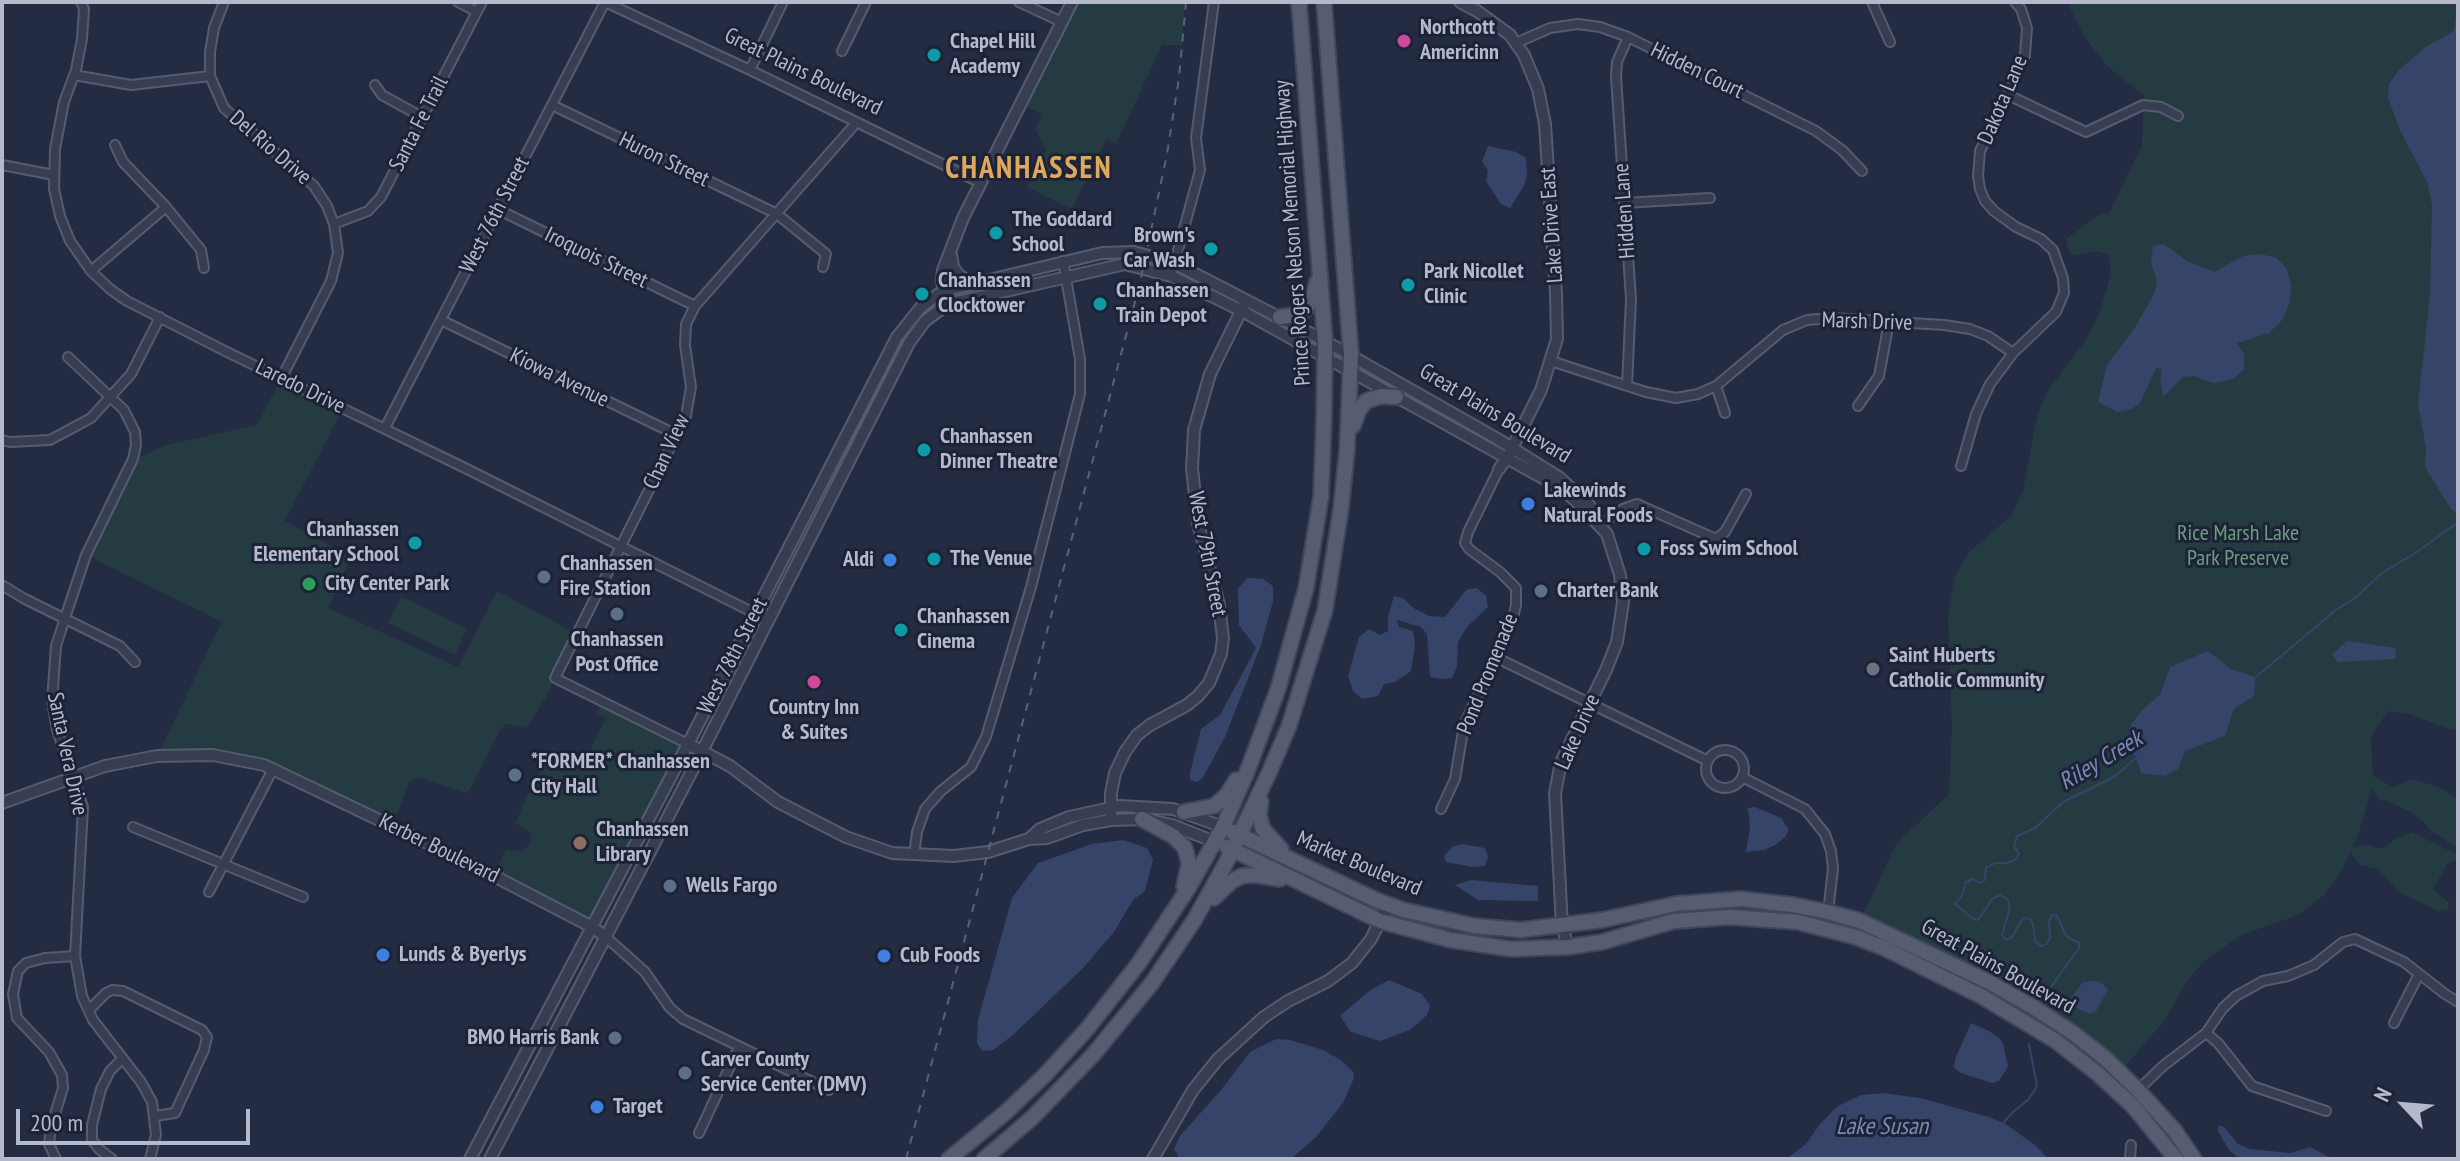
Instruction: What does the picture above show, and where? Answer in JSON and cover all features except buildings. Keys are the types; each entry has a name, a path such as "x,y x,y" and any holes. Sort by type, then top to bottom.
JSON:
{"main road":[{"name":"Prince Rogers Nelson Memorial Highway","path":"949,1159 1030,1090 1065,1054 1112,999 1174,911 1223,827 1278,689 1306,588 1321,497 1325,341 1299,2"},
{"path":"984,1159 1032,1118 1093,1055 1152,983 1195,919 1241,835 1289,726 1325,610 1347,450 1351,355 1324,2"},
{"path":"1280,317 1301,313 1311,302 1320,257"},
{"path":"1347,450 1363,405 1375,397 1396,397"},
{"path":"1184,812 1214,806 1226,796 1260,738"},
{"path":"1269,773 1260,805 1261,824 1270,839 1301,864"},
{"path":"1142,819 1173,836 1188,854 1186,882 1174,911"},
{"name":"Market Boulevard","path":"1223,827 1388,905 1475,926 1521,930 1562,926 1676,904 1709,901 1764,901 1828,912"},
{"name":"Market Boulevard","path":"1215,842 1380,921 1451,940 1511,949 1602,942 1674,921 1701,919 1756,917 1823,928"},
{"path":"1195,919 1225,886 1242,876 1268,876 1305,885"},
{"name":"Great Plains Boulevard","path":"1828,912 1860,921 1896,937 2033,1007 2105,1058 2175,1131 2194,1159"},
{"name":"Great Plains Boulevard","path":"1823,928 1884,948 1981,996 2046,1034 2133,1106 2176,1159"}],"street":[{"name":"Laredo Drive","path":"81,2 84,9 82,39 64,102 55,149 54,189 70,241 91,271 127,301 768,620"},
{"path":"74,75 131,85 210,76 212,40 224,2"},
{"path":"458,2 477,12"},
{"name":"Santa Fe Trail","path":"334,224 368,211 381,197 482,2"},
{"name":"Great Plains Boulevard","path":"605,2 981,183"},
{"name":"West 76th Street","path":"385,428 605,2"},
{"path":"750,70 783,2"},
{"path":"842,51 866,2"},
{"path":"1019,2 1062,22"},
{"path":"948,304 943,291 943,270 951,248 1072,2"},
{"path":"1171,276 1200,170 1196,138 1214,2"},
{"name":"Lake Drive East","path":"1460,2 1510,35 1516,43 1538,89 1545,124 1557,339 1541,390 1499,469"},
{"path":"1872,2 1890,42"},
{"name":"Dakota Lane","path":"1961,466 1976,414 1990,384 2013,353 2056,312 2064,293 2059,263 2051,247 1994,211 1980,189 1980,151 2025,55 2027,28 2021,9 2015,2"},
{"name":"Hidden Court","path":"1516,43 1550,28 1578,24 1600,27 1628,37 1816,131 1842,150 1862,171"},
{"name":"Hidden Lane","path":"1627,386 1631,299 1616,77 1617,62 1628,37"},
{"name":"Del Rio Drive","path":"210,76 224,108 314,186 334,224 338,253 331,281 282,377"},
{"path":"375,85 382,95 422,117"},
{"path":"2008,95 2086,132 2143,105 2161,107 2178,116"},
{"name":"Huron Street","path":"552,105 777,214 826,254 823,267"},
{"name":"Chan View","path":"555,678 677,435 690,403 686,324 695,306 856,123"},
{"path":"115,145 123,162 201,250 204,268"},
{"path":"2,165 54,175"},
{"path":"1624,203 1710,198"},
{"path":"91,271 166,207"},
{"name":"Iroquois Street","path":"497,209 695,306"},
{"path":"951,248 955,271 966,280 977,281"},
{"name":"Great Plains Boulevard","path":"943,291 1102,253 1123,251 1146,254 1174,263 1351,373 1560,478 1593,509 1600,525"},
{"path":"914,855 917,830 925,809 941,791 971,767 986,737 1031,587 1080,394 1080,359 1063,261"},
{"name":"Great Plains Boulevard","path":"948,304 1125,264 1171,276 1280,317 1351,355 1510,453"},
{"name":"West 78th Street","path":"470,1159 897,337 921,307 943,291"},
{"name":"West 78th Street","path":"490,1159 702,752 909,343 925,321 948,304"},
{"name":"West 79th Street","path":"1111,820 1115,773 1125,752 1137,735 1150,725 1198,696 1209,683 1221,654 1223,638 1219,605 1198,523 1192,459 1194,430 1202,399 1221,349 1244,305"},
{"path":"2,440 50,440 91,418 131,374 160,317"},
{"name":"Marsh Drive","path":"1551,361 1627,386 1676,398 1698,394 1716,386 1783,330 1807,320 1831,318 1970,329 1988,336 2013,353"},
{"name":"Kiowa Avenue","path":"441,320 677,435"},
{"path":"1858,406 1879,376 1889,322"},
{"path":"68,357 111,398"},
{"path":"1716,386 1725,413"},
{"name":"Santa Vera Drive","path":"111,398 124,410 135,432 136,445 133,459 86,555 65,618 56,646 52,701 57,730 83,807 75,956 82,996 152,1102 156,1135 150,1159"},
{"name":"Pond Promenade","path":"1441,809 1455,779 1467,717 1512,622 1516,605 1516,588 1465,543 1499,469"},
{"path":"1600,525 1623,509 1637,504 1716,539 1725,532 1746,494"},
{"name":"Lake Drive","path":"1568,947 1562,926 1555,793 1561,762 1617,642 1623,602 1615,554 1600,525"},
{"path":"2,585 120,646 135,662"},
{"path":"1495,657 1708,761"},
{"name":"Market Boulevard","path":"555,678 730,766 778,802 846,837 892,853 954,856 988,852 1111,820 1142,819 1172,825 1215,842"},
{"path":"1720,751 1733,752 1742,760 1742,777 1730,788 1715,785 1708,778 1708,761 1720,751"},
{"name":"Kerber Boulevard","path":"2,803 105,766 157,756 213,755 264,765 465,861 592,927 645,972 674,1013 688,1023 829,1090"},
{"path":"209,892 273,769"},
{"path":"1742,777 1805,809 1825,834 1833,869 1828,912"},
{"name":"Market Boulevard","path":"1029,839 1040,829 1069,817 1111,807 1158,807 1184,812 1223,827"},
{"path":"133,827 303,897"},
{"path":"1153,1159 1193,1090 1218,1059 1264,1017 1328,981 1352,963 1371,939 1388,905"},
{"path":"2138,1090 2206,1033 2223,1008 2236,996 2263,981 2288,976 2314,965 2343,942 2355,939 2404,962 2458,1002"},
{"path":"56,1159 49,1144 63,1088 62,1075 49,1052 17,1018 13,994 18,971 26,963 75,956"},
{"path":"2394,1023 2419,974"},
{"path":"89,1010 106,993 123,991 202,1030 207,1037 175,1113 155,1116"},
{"path":"2206,1033 2218,1043 2252,1086 2326,1111"},
{"path":"699,1133 739,1047"},
{"path":"112,1159 92,1140 92,1125 101,1089 110,1071 122,1059"},
{"path":"2130,1159 2131,1145"}],"green space":[{"path":"1072,2 1185,2 1182,45 1162,45 1116,144 1106,139 1072,209 1027,187 1046,150 1035,129 1042,114 1021,104"},
{"name":"Rice Marsh Lake Park Preserve","path":"2067,2 2458,2 2458,728 2452,730 2409,714 2388,711 2371,736 2373,776 2393,787 2413,779 2441,788 2458,799 2458,848 2431,831 2411,812 2379,800 2372,787 2352,848 2368,844 2384,848 2412,832 2458,855 2447,864 2433,889 2449,903 2448,909 2438,911 2398,892 2378,869 2360,865 2351,850 2341,872 2323,896 2298,915 2241,935 2202,963 2186,983 2165,1020 2120,1072 2043,1013 1860,921 1896,844 1949,794 1952,728 1948,617 1954,578 1969,552 2012,515 2023,491 2036,421 2046,393 2088,337 2100,311 2111,273 2108,254 2095,251 2071,256 2066,239 2101,213 2108,215 2142,145 2144,96 2107,66 2084,36"},
{"name":"City Center Park","path":"282,377 343,408 285,521 351,557 328,608 458,667 497,591 568,629 573,642 527,728 505,724 466,793 418,777 409,782 393,826 273,769 213,755 157,756 222,622 86,555 133,460 166,445 257,425"},
{"path":"401,596 467,629 455,655 388,623"},
{"path":"603,701 688,744 592,927 493,876 506,849 521,852 530,844 531,835 515,823 532,786 540,780 537,777 552,747 584,762 606,718 597,713"}],"water":[{"path":"2458,2 2458,513 2451,509 2425,467 2426,447 2418,405 2430,296 2432,205 2428,184 2399,128 2388,98 2389,84 2398,71 2424,48 2454,31"},
{"path":"1488,146 1516,152 1526,158 1524,186 1510,208 1501,204 1486,181 1488,170 1482,162"},
{"path":"2164,244 2187,261 2214,272 2243,256 2259,254 2275,257 2286,267 2291,285 2290,302 2282,320 2269,333 2237,343 2244,354 2244,369 2233,379 2213,383 2194,376 2183,377 2163,397 2162,369 2156,368 2140,403 2132,409 2117,412 2098,402 2107,365 2134,329 2154,294 2157,282 2151,262 2153,246"},
{"path":"1248,578 1263,579 1273,586 1273,601 1261,645 1225,737 1202,779 1197,782 1190,780 1190,773 1201,729 1220,715 1256,648 1239,625 1238,588"},
{"path":"1477,588 1486,596 1488,607 1467,627 1458,642 1457,667 1452,678 1430,677 1427,634 1421,627 1397,620 1399,627 1413,631 1415,644 1411,671 1395,682 1384,684 1378,696 1362,699 1353,691 1348,676 1359,637 1369,629 1380,635 1388,631 1388,616 1394,596 1403,598 1429,616 1445,617 1466,590"},
{"path":"2347,641 2396,648 2395,659 2338,662 2332,655"},
{"path":"2208,651 2231,669 2255,677 2254,696 2234,709 2225,736 2185,751 2178,769 2165,776 2141,773 2136,756 2125,750 2131,725 2142,710 2160,695 2170,667"},
{"path":"1755,807 1781,818 1789,830 1775,845 1746,852 1750,827 1748,808"},
{"path":"1123,840 1147,848 1153,860 1145,891 1133,900 1114,932 1084,967 1013,1035 993,1050 982,1051 977,1043 978,1020 1012,898 1038,863 1092,844"},
{"path":"1462,844 1485,848 1488,857 1485,866 1446,862 1444,856 1452,847"},
{"path":"1471,880 1538,886 1538,901 1478,900 1455,885"},
{"path":"1389,980 1422,994 1430,1006 1427,1015 1410,1030 1380,1041 1351,1032 1340,1016 1369,991"},
{"path":"2083,982 2101,982 2108,990 2096,1011 2090,1014 2074,1007 2070,999"},
{"path":"1971,1023 1989,1031 2003,1044 2008,1066 1999,1081 1992,1083 1954,1068"},
{"path":"1276,1039 1323,1050 1341,1060 1353,1072 1354,1078 1343,1103 1315,1138 1291,1159 1180,1159 1174,1149 1180,1136 1250,1052"},
{"name":"Lake Susan","path":"1883,1093 1920,1098 1989,1117 2004,1123 2049,1159 1786,1159 1806,1144 1838,1106 1861,1095"},
{"path":"2219,1125 2238,1144 2249,1149 2290,1153 2310,1147 2333,1159 2240,1159 2229,1150 2218,1131"}],"waterway":[{"name":"Riley Creek","path":"2256,677 2382,573 2458,522"},
{"name":"Riley Creek","path":"2048,991 2079,948 2079,943 2066,936 2057,916 2052,915 2050,937 2047,944 2041,946 2035,941 2030,919 2023,918 2012,937 2006,940 2002,935 2010,907 2007,899 2000,895 1992,899 1978,920 1955,904 1963,894 1965,883 1973,879 1980,883 1985,880 1986,868 1995,863 2015,860 2019,853 2014,847 2017,836 2035,828 2063,802 2114,777 2138,756"},
{"name":"Riley Creek","path":"2002,1124 2028,1100 2037,1086 2029,1044"}],"railway":[{"path":"906,1159 1140,283 1167,154 1179,78 1186,2"}],"place":[{"name":"Northcott Americinn","path":"1404,41"},
{"name":"Chapel Hill Academy","path":"934,55"},
{"name":"The Goddard School","path":"996,233"},
{"name":"Brown's Car Wash","path":"1211,249"},
{"name":"Park Nicollet Clinic","path":"1408,285"},
{"name":"Chanhassen Clocktower","path":"922,294"},
{"name":"Chanhassen Train Depot","path":"1100,304"},
{"name":"Chanhassen Dinner Theatre","path":"924,450"},
{"name":"Lakewinds Natural Foods","path":"1528,504"},
{"name":"Chanhassen Elementary School","path":"415,543"},
{"name":"Foss Swim School","path":"1644,549"},
{"name":"The Venue","path":"934,559"},
{"name":"Aldi","path":"890,560"},
{"name":"Chanhassen Fire Station","path":"544,577"},
{"name":"City Center Park","path":"309,584"},
{"name":"Charter Bank","path":"1541,591"},
{"name":"Chanhassen Post Office","path":"617,614"},
{"name":"Chanhassen Cinema","path":"901,630"},
{"name":"Saint Huberts Catholic Community","path":"1873,669"},
{"name":"Country Inn & Suites","path":"814,682"},
{"name":"*FORMER* Chanhassen City Hall","path":"515,775"},
{"name":"Chanhassen Library","path":"580,843"},
{"name":"Wells Fargo","path":"670,886"},
{"name":"Lunds & Byerlys","path":"383,955"},
{"name":"Cub Foods","path":"884,956"},
{"name":"BMO Harris Bank","path":"615,1038"},
{"name":"Carver County Service Center (DMV)","path":"685,1073"},
{"name":"Target","path":"597,1107"}],"district":[{"name":"CHANHASSEN","path":"1029,169"}]}
